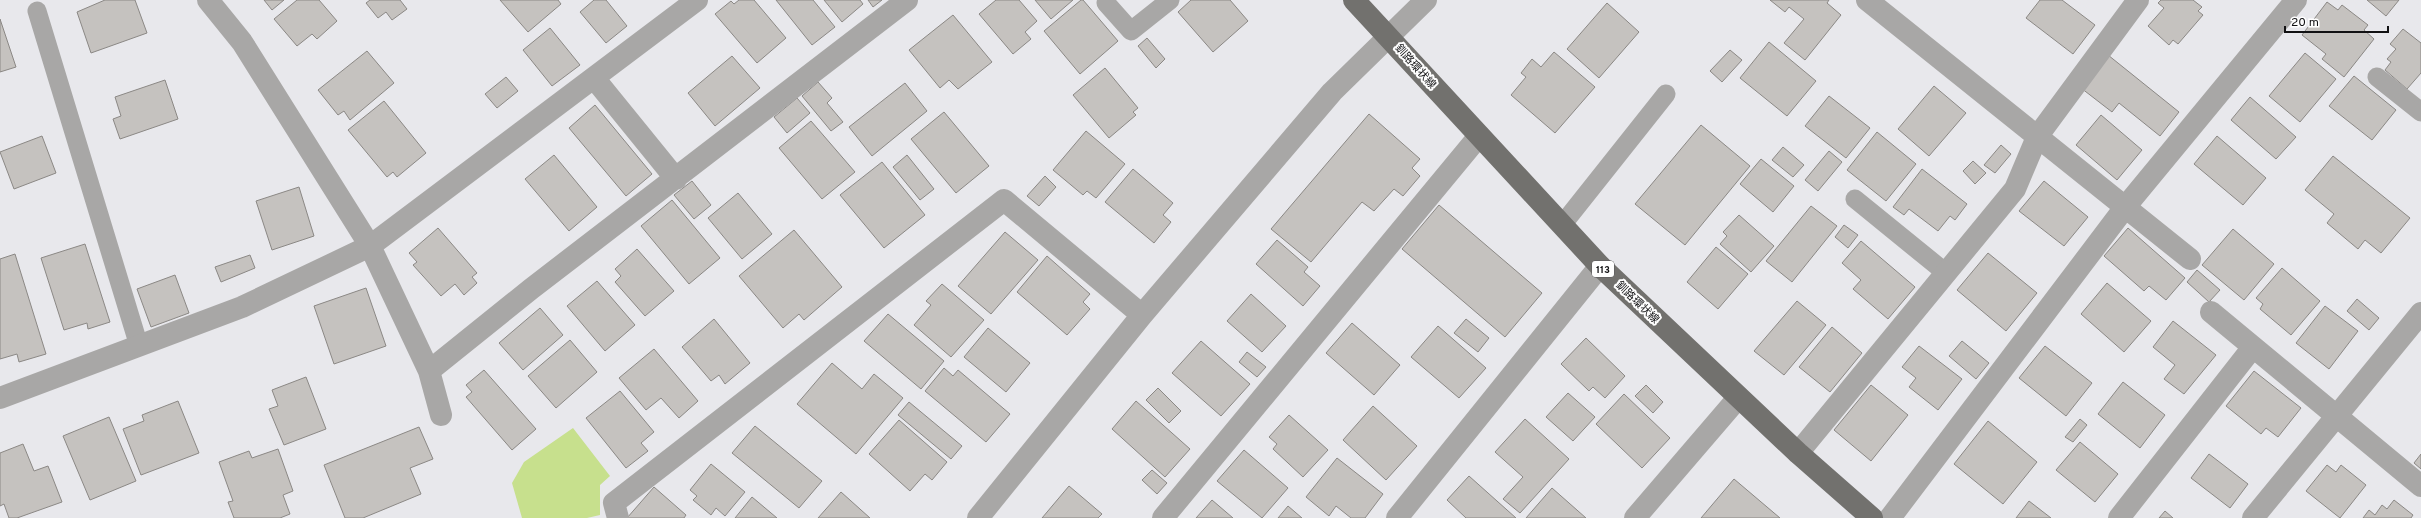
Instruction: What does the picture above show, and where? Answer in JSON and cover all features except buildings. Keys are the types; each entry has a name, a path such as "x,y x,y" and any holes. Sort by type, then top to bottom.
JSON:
{"main road":[{"name":"釧路環状線","path":"1354,0 1391,37 1479,136 1600,266 1798,454 1872,518"}],"street":[{"path":"208,0 242,42 370,246 429,371 441,415"},
{"path":"429,371 531,289 907,0"},
{"path":"978,518 1142,315 1332,92 1391,37 1426,0"},
{"path":"1867,0 2037,137 2126,206 2190,259"},
{"path":"1798,454 2015,189 2037,137 2138,0"},
{"path":"1890,518 2126,206 2296,0"},
{"path":"0,398 242,307 370,246 594,78 688,3"},
{"path":"594,78 676,179"},
{"path":"1163,518 1479,136"},
{"path":"618,518 614,503 1004,200 1142,315"},
{"path":"1397,518 1600,266"},
{"path":"2211,312 2421,486"},
{"path":"2253,518 2421,313"},
{"path":"2119,518 2254,347"},
{"path":"1635,518 1738,398"}],"lane":[{"path":"1106,3 1131,31 1170,0"},
{"path":"37,11 139,346"},
{"path":"2378,77 2421,112"},
{"path":"1562,225 1666,94"},
{"path":"1855,199 1946,273"}],"green space":[{"path":"573,428 610,476 600,485 600,515 587,518 522,518 512,483 524,462"}]}
